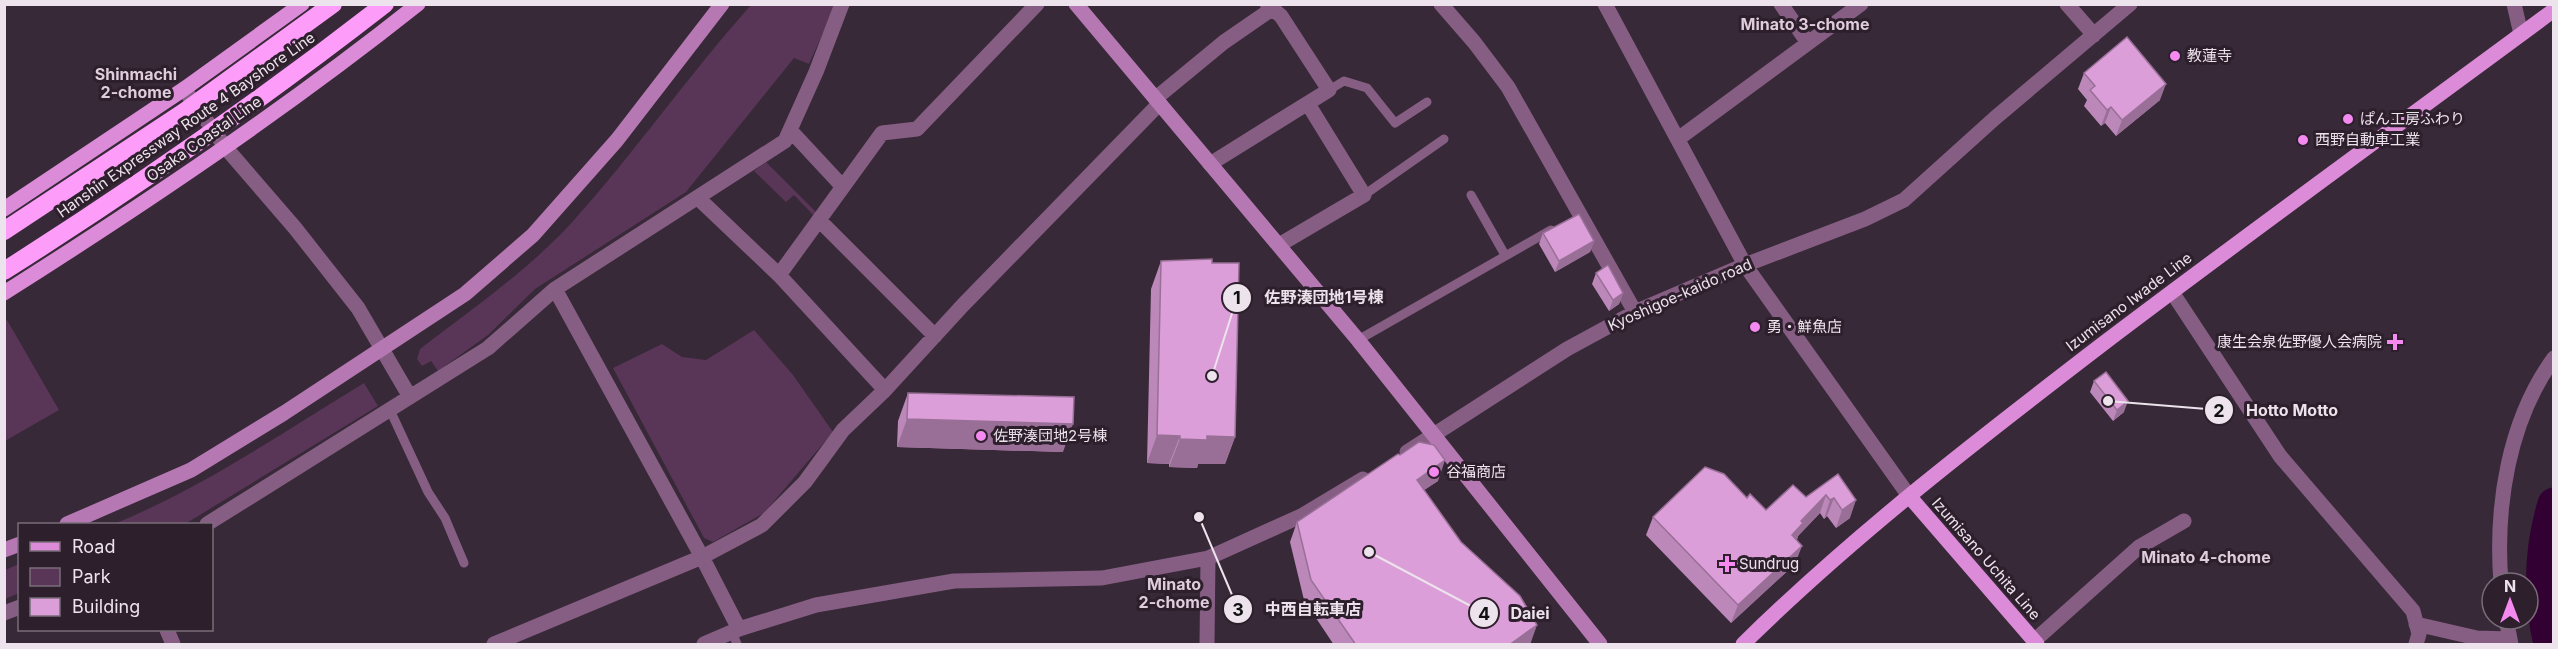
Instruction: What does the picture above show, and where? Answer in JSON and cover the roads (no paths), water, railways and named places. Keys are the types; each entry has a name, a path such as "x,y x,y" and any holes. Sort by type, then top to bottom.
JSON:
{"highway":[{"name":"Hanshin Expressway Route 4 Bayshore Line","path":"4,231 184,112 333,4"},
{"name":"Hanshin Expressway Route 4 Bayshore Line","path":"4,271 68,231 201,139 385,4"}],"main road":[{"path":"4,209 184,89 302,4"},
{"name":"Osaka Coastal Line","path":"4,293 226,148 361,50 418,4"},
{"name":"Izumisano Iwade Line","path":"1743,645 1792,596 1909,496 2013,412 2553,10"},
{"name":"Izumisano Uchita Line","path":"1909,496 2035,643"}],"street":[{"path":"71,523 190,470 284,413 465,294 533,235 591,167 618,140 722,4"},
{"path":"210,523 488,348 555,289 785,141 816,72 842,4"},
{"path":"779,275 882,133 916,129 1036,4"},
{"path":"1076,4 1358,340 1600,645"},
{"path":"1441,4 1474,42 1508,87 1576,217 1635,312"},
{"path":"1605,4 1746,265 1909,496"},
{"path":"1781,4 1808,43"},
{"path":"1678,139 1861,4"},
{"path":"2067,4 2094,35"},
{"name":"Kyoshigoe-kaido road","path":"1393,460 1567,349 1635,312 1746,265 1865,219 1904,200 1995,118 2130,4"},
{"path":"2514,4 2521,34"},
{"path":"499,644 702,557 762,525 805,482 843,430 885,390 1158,101 1224,42 1270,7 1281,16 1329,90 1210,164"},
{"path":"184,89 226,148 295,228 358,308 410,398"},
{"path":"1279,245 1364,195 1308,104"},
{"path":"790,130 843,187"},
{"path":"698,198 779,275 885,390"},
{"path":"819,220 935,336"},
{"path":"555,289 702,557 736,635"},
{"path":"2172,292 2280,456 2413,611 2419,634 2416,645"},
{"path":"2500,571 2498,551 2502,502 2512,452 2522,419 2540,377 2553,358"},
{"path":"704,645 816,605 954,581 1102,578 1208,558 1303,515 1373,472"},
{"path":"2035,643 2139,547 2184,521"},
{"path":"1207,645 1208,558"},
{"path":"2416,624 2477,638 2510,642"},
{"path":"167,631 173,645"}],"lane":[{"path":"1329,90 1344,81 1367,88 1395,123 1427,102"},
{"path":"1364,195 1444,140"},
{"path":"1471,195 1505,255"},
{"path":"1358,340 1505,255 1562,225"},
{"path":"390,410 428,492 445,518 464,563"}],"waterway":[{"path":"2550,644 2544,609 2543,574 2546,539 2554,504"}],"place":[{"name":"教蓮寺","path":"2175,56"},
{"name":"ぱん工房ふわり","path":"2348,119"},
{"name":"西野自動車工業","path":"2303,140"},
{"name":"勇・鮮魚店","path":"1755,327"},
{"name":"康生会泉佐野優人会病院","path":"2395,342"},
{"name":"佐野湊団地1号棟","path":"1212,376"},
{"name":"Hotto Motto","path":"2108,401"},
{"name":"佐野湊団地2号棟","path":"981,436"},
{"name":"谷福商店","path":"1434,472"},
{"name":"中西自転車店","path":"1199,517"},
{"name":"Daiei","path":"1369,552"},
{"name":"Sundrug","path":"1727,564"}],"district":[{"name":"Minato 3-chome","path":"1805,24"},
{"name":"Shinmachi 2-chome","path":"136,83"},
{"name":"Minato 4-chome","path":"2206,557"},
{"name":"Minato 2-chome","path":"1174,593"}]}
